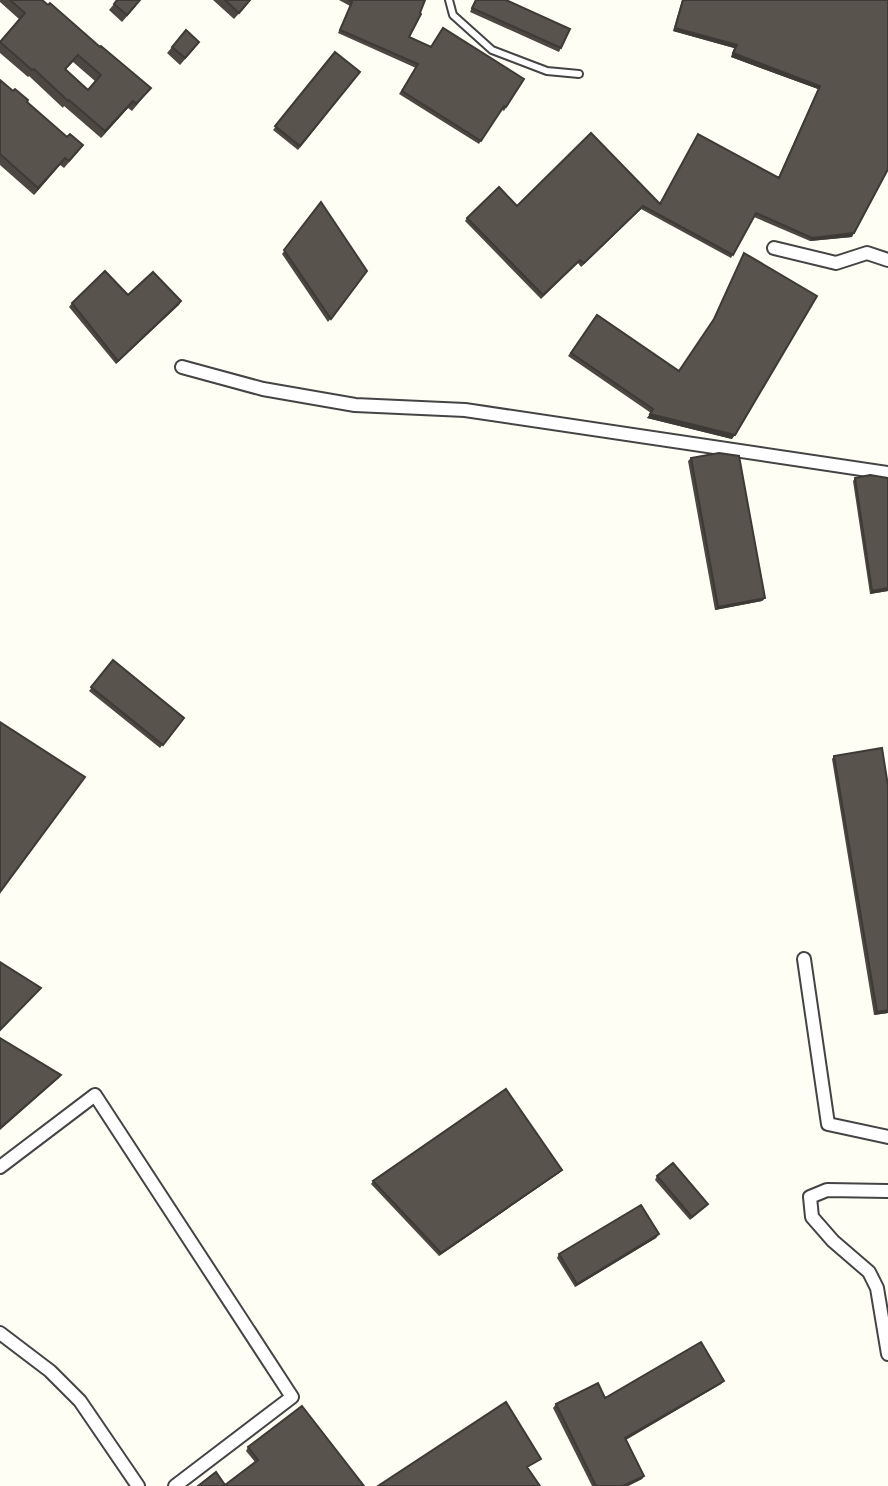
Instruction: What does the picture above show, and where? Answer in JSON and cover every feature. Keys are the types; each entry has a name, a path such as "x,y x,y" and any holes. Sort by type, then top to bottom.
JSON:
{"street":[{"path":"774,248 836,263 867,253 888,260"},
{"path":"182,366 262,389 355,405 465,411 888,473"},
{"path":"804,959 828,1124 888,1137"},
{"path":"0,1167 95,1095 292,1397 175,1486"},
{"path":"888,1191 827,1190 810,1197 813,1217 833,1241 869,1272 877,1288 888,1354"},
{"path":"0,1333 50,1371 80,1401 138,1486"}],"lane":[{"path":"449,0 453,15 492,50 547,71 579,74"}],"building":[{"path":"10,0 42,0 48,5 50,3 151,88 136,104 133,101 105,131 0,42 25,13","holes":["78,55 101,75 88,90 65,69"]},
{"path":"117,0 140,0 127,15 114,4"},
{"path":"225,0 250,0 239,13"},
{"path":"348,0 425,0 409,37 431,47 443,28 524,79 481,141 402,91 418,64 340,30 352,2"},
{"path":"476,0 506,0 570,29 561,48 472,8"},
{"path":"683,0 888,0 888,169 854,233 812,238 756,213 733,255 643,206 584,263 580,260 543,295 467,218 499,187 517,206 591,133 660,204 698,134 779,178 820,86 733,53 737,45 675,28"},
{"path":"186,30 199,42 185,58 172,47"},
{"path":"335,52 360,72 300,146 275,126"},
{"path":"0,80 28,100 27,102 67,137 70,134 83,145 69,161 65,158 38,188 0,154"},
{"path":"321,202 367,271 331,319 284,250"},
{"path":"744,253 817,296 735,435 650,414 653,409 571,353 597,315 679,371 714,319"},
{"path":"105,271 128,295 153,272 181,301 118,361 72,303"},
{"path":"719,453 739,456 765,598 718,607 691,458"},
{"path":"870,475 888,478 888,588 872,591 855,478"},
{"path":"113,660 184,718 163,745 91,687"},
{"path":"0,722 85,777 0,892"},
{"path":"882,748 888,786 888,1010 877,1012 834,756"},
{"path":"0,962 41,988 0,1030"},
{"path":"0,1038 61,1075 0,1128"},
{"path":"506,1089 562,1170 441,1253 373,1181"},
{"path":"673,1163 708,1204 692,1217 657,1176"},
{"path":"641,1205 659,1234 577,1284 559,1254"},
{"path":"701,1342 724,1381 625,1438 644,1476 623,1486 596,1486 556,1404 598,1383 605,1398"},
{"path":"506,1402 541,1459 527,1467 540,1486 378,1486"},
{"path":"302,1406 364,1486 198,1486 216,1472 225,1485 258,1460 248,1447"}]}
